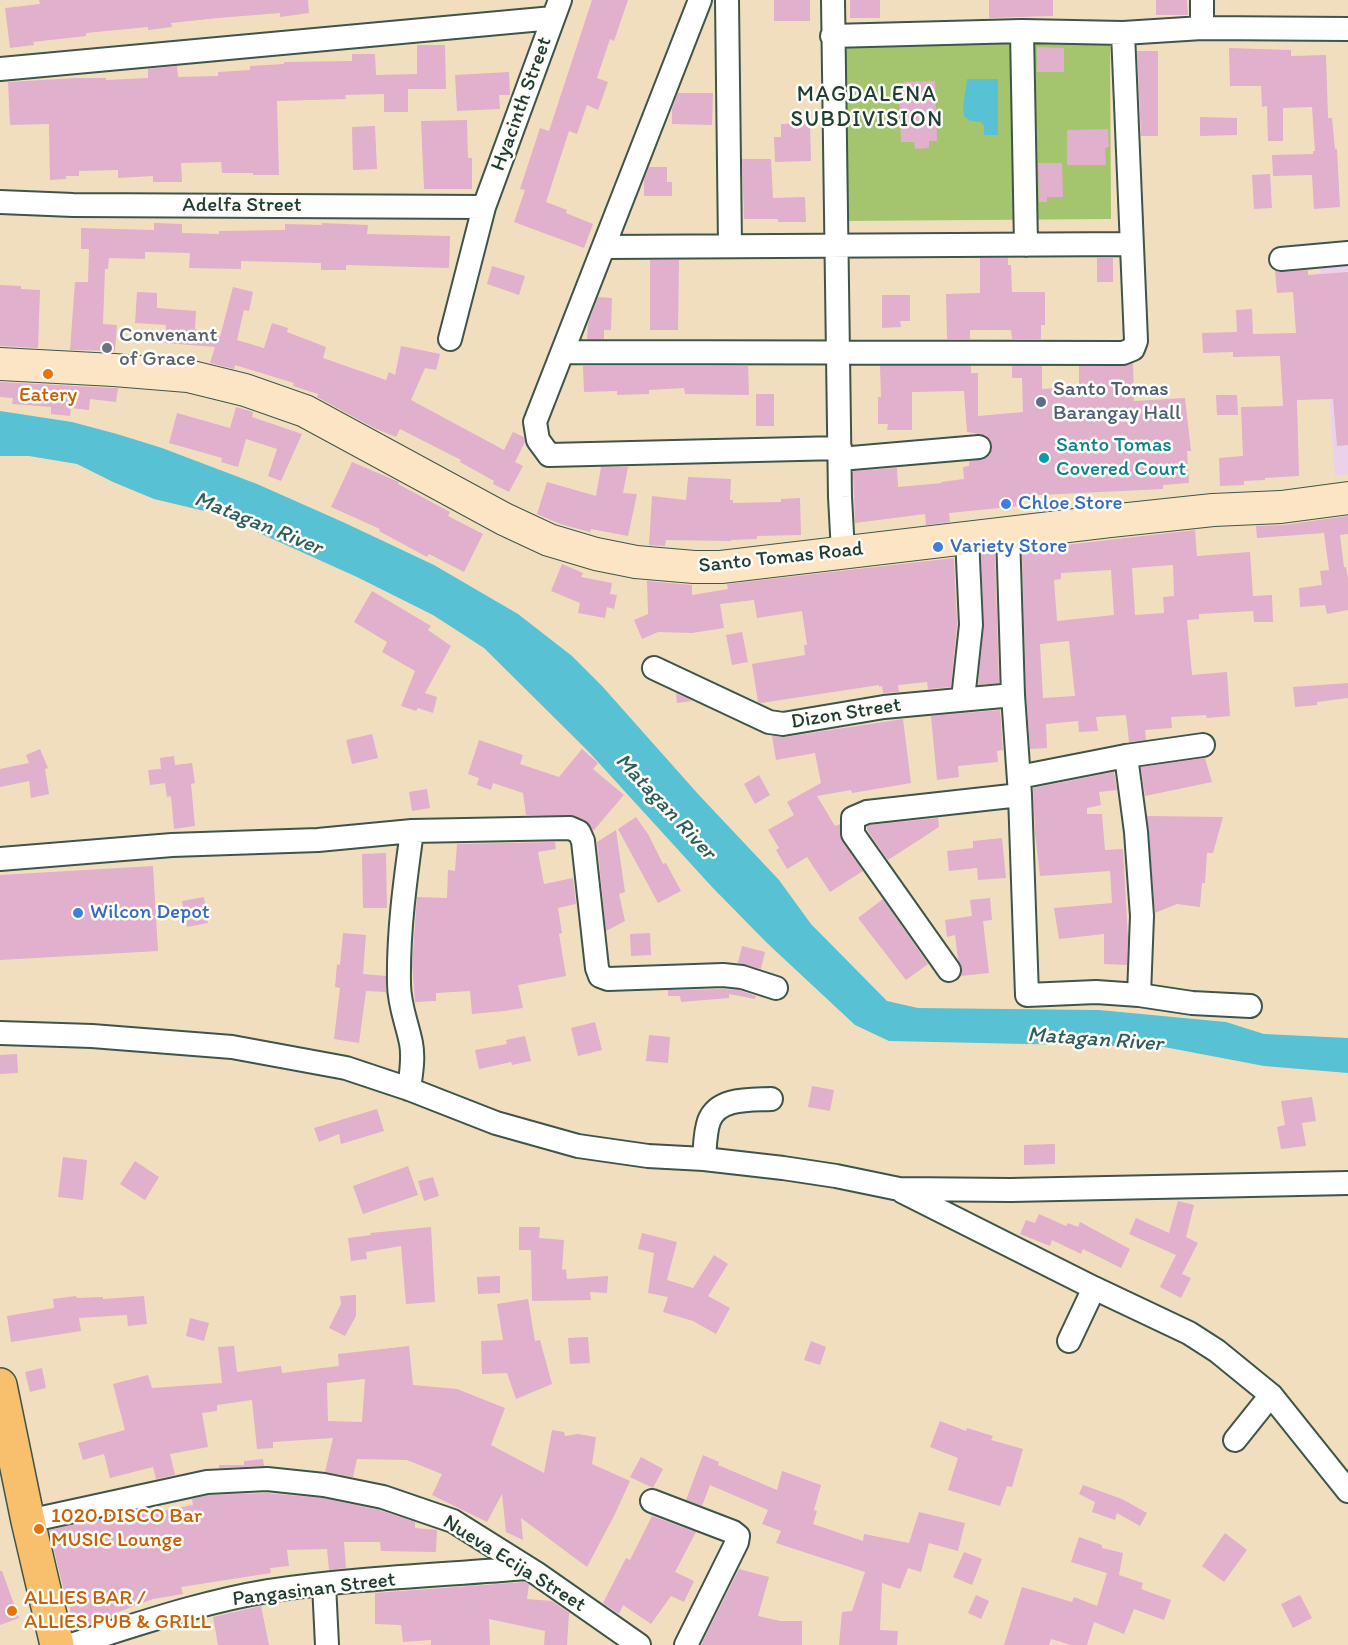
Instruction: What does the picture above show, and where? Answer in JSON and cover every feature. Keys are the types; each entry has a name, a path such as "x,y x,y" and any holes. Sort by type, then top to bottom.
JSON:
{"main road":[{"path":"0,1385 57,1645"}],"street":[{"path":"700,0 536,422 537,440 549,455 840,453 979,447"},
{"path":"727,0 730,245"},
{"path":"833,0 843,552"},
{"path":"1202,0 1202,27"},
{"path":"0,69 557,9"},
{"name":"Hyacinth Street","path":"450,339 484,207 557,9"},
{"path":"832,36 1022,31 1123,33 1202,27 1348,29"},
{"path":"1022,31 1026,245"},
{"path":"563,352 1123,353 1133,349 1136,341 1130,244 1123,33"},
{"name":"Adelfa Street","path":"0,202 73,205 484,207"},
{"path":"604,247 1130,244"},
{"path":"1281,259 1348,253"},
{"name":"Santo Tomas Road","path":"0,364 188,376 245,390 305,411 504,519 549,540 596,554 636,562 721,567 1213,510 1281,507 1348,498"},
{"path":"1008,533 1027,995 1096,992 1139,995 1192,1003 1250,1006"},
{"path":"963,699 971,625 968,537"},
{"name":"Dizon Street","path":"654,668 768,722 783,724 884,707 1013,695"},
{"path":"949,970 853,834 853,818 867,812 1019,786 1126,756 1203,745"},
{"path":"1126,756 1136,832 1142,916 1139,995"},
{"path":"0,860 172,845 318,840 412,831 570,828 579,832 583,841 597,968 600,976 608,979 723,975 742,977 776,988"},
{"path":"409,1089 412,1065 411,1045 400,1005 399,983 403,895 412,831"},
{"path":"0,1033 92,1036 232,1047 346,1068 409,1089 496,1123 578,1146 648,1156 704,1159 836,1176 899,1189 1011,1190 1348,1183"},
{"path":"704,1159 709,1120 723,1106 739,1100 771,1099"},
{"path":"899,1189 1094,1288 1189,1333 1218,1351 1271,1395 1348,1491"},
{"path":"1069,1341 1094,1288"},
{"path":"1235,1440 1271,1395"},
{"name":"Nueva Ecija Street","path":"28,1521 207,1482 279,1480 324,1485 393,1500 453,1521 527,1568 639,1645"},
{"path":"652,1501 733,1532 738,1536 738,1542 686,1645"},
{"name":"Pangasinan Street","path":"71,1645 177,1612 267,1591 324,1584 527,1568"},
{"path":"324,1584 327,1645"}],"shaded area":[{"path":"1348,256 1348,474 1335,476 1319,258"}],"green space":[{"path":"1110,42 1111,219 843,221 841,46"}],"water":[{"path":"967,79 998,79 998,135 984,135 984,126 981,122 971,121 964,116"},
{"name":"Matagan River","path":"0,411 72,422 117,434 162,448 257,484 434,565 518,614 572,656 602,686 698,794 779,880 811,924 887,1001 918,1008 1099,1010 1226,1022 1264,1034 1348,1038 1348,1073 1264,1066 1164,1047 889,1041 855,1025 767,943 712,887 588,751 484,648 433,615 357,577 217,514 154,499 77,464 29,456 0,456"}],"building":[{"path":"39,0 308,0 309,13 280,17 280,13 171,23 172,27 86,33 86,36 33,42 34,45 10,48 5,8 40,4"},
{"path":"592,0 628,0 614,41 610,39 597,78 608,82 598,110 587,105 577,134 569,131 546,202 593,224 584,248 514,222 525,190 520,189 540,128 549,131"},
{"path":"774,0 810,0 810,21 774,21"},
{"path":"850,0 880,0 880,18 850,18"},
{"path":"989,0 1053,0 1053,16 989,18"},
{"path":"1156,0 1187,0 1188,15 1156,15"},
{"path":"417,45 445,45 446,89 408,89 408,112 384,112 384,94 345,95 346,99 277,101 279,175 222,173 221,162 181,163 182,182 153,182 153,176 118,178 118,170 79,171 79,176 50,180 49,124 10,125 8,82 75,78 106,78 106,80 148,78 148,69 177,66 178,77 218,76 218,72 250,70 250,66 284,64 284,62 352,61 352,54 375,54 376,75 417,74"},
{"path":"1037,47 1064,48 1064,72 1037,72"},
{"path":"1229,48 1291,50 1291,56 1326,55 1328,118 1332,118 1335,149 1337,149 1340,207 1314,209 1312,175 1273,176 1272,155 1313,154 1315,151 1312,107 1283,108 1283,141 1268,141 1267,106 1262,107 1261,86 1230,86"},
{"path":"1137,51 1158,51 1158,136 1141,136"},
{"path":"509,72 510,95 499,95 500,109 457,111 455,75"},
{"path":"935,81 937,141 929,141 929,148 915,149 914,142 901,142 899,95 904,94 904,82"},
{"path":"678,93 713,93 712,125 672,124 672,109"},
{"path":"1200,117 1237,118 1237,135 1200,136"},
{"path":"467,120 468,158 472,158 472,189 424,189 421,121"},
{"path":"810,123 811,161 775,162 774,137 781,137 781,124"},
{"path":"375,126 377,169 353,170 352,127"},
{"path":"1108,129 1109,147 1105,148 1106,165 1067,165 1067,130"},
{"path":"742,159 771,159 773,198 805,197 806,222 744,219"},
{"path":"1038,163 1062,163 1063,197 1047,197 1047,202 1039,202"},
{"path":"649,167 667,167 667,182 672,182 672,196 644,196 644,180"},
{"path":"1270,174 1272,208 1254,209 1252,175"},
{"path":"154,223 182,224 182,233 219,234 219,231 285,230 285,224 322,225 322,223 368,225 367,234 450,236 449,268 346,265 346,270 321,270 321,263 241,261 241,269 189,268 190,253 145,252 145,259 109,258 108,269 105,269 103,324 117,325 115,351 70,350 75,282 88,282 89,249 81,249 81,228 154,230"},
{"path":"980,258 1008,258 1008,265 1011,265 1012,292 1045,292 1045,325 1041,325 1041,339 1012,339 1011,330 970,330 970,339 947,339 946,294 980,293"},
{"path":"1097,258 1113,258 1113,282 1097,282"},
{"path":"650,260 679,260 678,330 650,330"},
{"path":"492,266 525,276 519,295 487,284"},
{"path":"1308,270 1308,275 1348,272 1348,445 1337,446 1333,399 1297,400 1299,476 1265,478 1265,480 1244,481 1244,485 1220,486 1219,458 1243,456 1241,407 1283,406 1280,356 1233,357 1233,352 1203,353 1202,333 1237,332 1236,310 1252,309 1253,334 1296,333 1293,292 1277,293 1275,271"},
{"path":"0,285 40,290 38,348 0,346"},
{"path":"233,287 253,292 249,311 244,310 237,340 264,348 272,323 288,328 287,332 326,347 323,358 386,380 389,372 395,375 401,346 440,354 436,370 425,368 411,400 504,450 513,432 524,437 525,442 515,462 523,466 509,492 460,462 461,460 400,429 396,437 374,428 317,397 318,394 293,386 294,383 235,365 234,369 210,363 215,347 165,343 166,325 135,323 137,292 157,293 157,308 196,311 195,329 220,337"},
{"path":"882,295 910,295 910,321 900,321 901,327 882,328"},
{"path":"598,297 612,298 611,330 604,330 604,339 587,339 588,324"},
{"path":"1133,363 1134,401 1185,398 1191,451 1187,451 1189,483 1163,485 1163,489 1019,496 1020,506 949,513 950,522 926,525 925,514 855,523 853,471 897,468 898,487 942,483 964,479 963,467 969,466 969,461 986,458 991,453 990,440 985,435 967,432 964,391 912,392 912,430 887,430 888,424 878,424 878,397 881,397 880,366 971,366 971,373 978,373 978,416 1023,412 1022,378 1012,378 1012,366 1042,366 1042,389 1079,387 1079,366 1123,366"},
{"path":"583,366 748,366 749,395 685,394 684,388 649,390 649,394 617,395 617,391 584,392"},
{"path":"0,382 118,388 116,402 90,399 89,410 71,408 70,416 51,414 51,407 12,404 13,398 0,397"},
{"path":"756,394 774,394 774,426 756,426"},
{"path":"1216,395 1237,395 1238,415 1217,415"},
{"path":"236,407 253,412 252,417 302,434 281,481 268,476 277,449 246,439 238,467 221,462 222,458 169,443 177,413 230,428"},
{"path":"352,462 399,482 398,484 450,512 448,516 483,534 464,572 429,554 427,557 379,531 380,529 331,507"},
{"path":"601,467 628,467 623,493 637,494 628,536 591,529 590,532 560,524 537,514 547,482 596,496"},
{"path":"688,477 731,479 730,500 733,500 733,503 781,502 781,499 800,498 801,535 757,536 757,539 731,541 666,540 665,546 649,545 652,496 686,500"},
{"path":"1348,516 1348,534 1340,535 1344,567 1346,567 1348,578 1348,610 1327,614 1325,605 1300,607 1299,588 1322,585 1320,571 1329,570 1324,533 1257,538 1256,526 1283,525"},
{"path":"1195,530 1197,556 1250,552 1253,596 1272,595 1273,622 1254,622 1253,611 1199,614 1199,619 1187,620 1192,675 1227,672 1230,716 1171,717 1172,728 1145,730 1146,740 1129,742 1126,715 1096,717 1098,731 1079,732 1078,721 1046,724 1047,748 1030,749 1022,550","holes":["1173,565 1174,596 1163,597 1164,613 1135,615 1132,568","1111,570 1114,615 1057,621 1054,580 1061,579 1061,573","1069,641 1075,696 1043,698 1040,644"]},
{"path":"995,553 999,683 978,685 984,625 981,554"},
{"path":"954,558 957,625 951,687 928,689 927,682 898,685 899,692 883,693 882,686 879,687 879,685 761,703 758,702 752,664 805,655 804,645 807,645 802,611 757,618 754,600 720,604 724,628 692,633 658,632 642,639 634,620 648,614 647,581 692,585 692,595 728,589 727,584"},
{"path":"562,564 583,573 581,577 612,583 610,594 617,595 614,609 607,607 605,618 578,613 580,603 551,591"},
{"path":"372,591 431,626 428,630 451,646 425,693 437,697 433,713 401,706 415,671 382,652 387,642 354,622"},
{"path":"742,632 748,662 732,665 726,635"},
{"path":"1348,683 1348,698 1295,707 1293,687"},
{"path":"676,693 692,701 677,703"},
{"path":"1000,710 1003,750 997,751 998,762 958,766 959,777 937,780 931,716"},
{"path":"903,719 911,783 852,793 851,790 817,796 835,826 840,824 842,841 863,871 830,892 807,857 787,869 776,850 779,848 768,830 794,815 787,802 821,783 815,753 776,760 772,736 785,737"},
{"path":"372,734 378,758 352,764 346,740"},
{"path":"479,740 523,755 520,764 559,777 582,749 598,763 593,769 624,795 593,831 585,820 575,816 526,815 523,793 493,783 491,790 477,785 479,778 468,774"},
{"path":"40,749 48,768 45,769 49,794 31,798 29,781 0,787 0,769 29,763 26,755"},
{"path":"174,756 175,765 192,763 195,783 191,784 195,826 174,829 171,796 167,797 165,783 150,785 148,770 161,769 160,758"},
{"path":"1205,758 1212,782 1145,796 1141,767"},
{"path":"1114,772 1117,790 1099,792 1101,805 1087,808 1087,814 1102,814 1105,850 1123,849 1128,939 1127,965 1104,964 1104,934 1059,939 1054,908 1112,903 1110,871 1040,876 1035,833 1033,788"},
{"path":"759,775 770,795 755,804 744,784"},
{"path":"427,789 430,808 412,811 409,792"},
{"path":"1147,816 1223,817 1213,853 1207,853 1205,883 1202,883 1200,907 1177,904 1155,913"},
{"path":"636,817 681,891 658,903 618,829"},
{"path":"938,818 939,827 888,860 867,830 870,825"},
{"path":"616,830 625,892 619,894 625,921 606,931 597,842"},
{"path":"1002,838 1006,878 978,880 977,868 949,871 947,851 973,848 973,841"},
{"path":"555,842 556,849 538,852 544,884 573,878 576,904 558,908 562,933 559,934 566,976 518,985 523,1008 472,1014 470,991 436,993 436,1001 415,1002 412,965 417,897 447,898 448,870 455,871 457,844"},
{"path":"386,853 387,908 363,908 362,854"},
{"name":"Wilcon Depot","path":"153,866 158,951 0,960 0,875"},
{"path":"204,897 208,923 187,927 182,901"},
{"path":"990,898 992,920 983,921 989,973 961,976 962,968 958,959 955,935 947,937 945,920 972,916 970,900"},
{"path":"883,899 928,964 906,980 858,918"},
{"path":"343,933 366,935 363,974 386,976 386,992 366,991 359,1043 334,1039 340,988 335,987"},
{"path":"650,933 651,955 631,956 630,934"},
{"path":"742,946 765,952 761,969 738,963"},
{"path":"668,990 739,990 756,996 755,999 729,994 729,998 681,1002 680,996 668,996"},
{"path":"595,1022 602,1050 578,1056 571,1028"},
{"path":"649,1035 670,1037 668,1063 646,1061"},
{"path":"525,1036 531,1061 512,1065 511,1062 479,1069 475,1050 507,1044 506,1040"},
{"path":"17,1054 18,1073 0,1074 0,1055"},
{"path":"812,1086 834,1090 830,1111 808,1107"},
{"path":"1312,1097 1316,1121 1302,1123 1306,1146 1281,1149 1277,1127 1285,1125 1281,1101"},
{"path":"377,1109 384,1131 341,1144 339,1134 319,1142 314,1128"},
{"path":"1055,1144 1055,1164 1024,1165 1024,1145"},
{"path":"63,1157 87,1160 83,1200 58,1197"},
{"path":"135,1161 159,1177 145,1200 120,1184"},
{"path":"408,1166 418,1195 363,1214 353,1186"},
{"path":"433,1177 439,1196 424,1201 418,1181"},
{"path":"1178,1201 1194,1205 1186,1237 1198,1243 1182,1274 1191,1278 1181,1298 1160,1287 1176,1255 1129,1234 1136,1218 1169,1233"},
{"path":"1039,1214 1066,1226 1068,1223 1078,1227 1080,1222 1130,1249 1121,1268 1083,1249 1081,1254 1052,1240 1050,1246 1020,1234 1026,1220 1035,1223"},
{"path":"431,1227 435,1302 406,1304 401,1246 366,1252 367,1259 351,1261 348,1238 371,1235 370,1233"},
{"path":"519,1227 540,1227 539,1238 564,1240 562,1270 566,1269 567,1279 608,1276 607,1293 590,1292 591,1300 532,1301 531,1250 519,1250"},
{"path":"642,1233 677,1242 667,1280 693,1288 714,1255 728,1264 708,1296 730,1308 716,1334 693,1321 663,1312 668,1297 648,1293 654,1253 638,1249"},
{"path":"500,1276 500,1293 478,1294 477,1277"},
{"path":"356,1295 356,1316 345,1336 329,1328 341,1304 340,1296"},
{"path":"76,1296 77,1298 103,1297 103,1299 144,1296 147,1324 128,1326 127,1315 79,1318 81,1331 11,1342 7,1316 54,1308 53,1299"},
{"path":"528,1299 535,1341 540,1340 552,1384 516,1399 507,1373 482,1374 481,1341 503,1340 497,1304"},
{"path":"190,1318 209,1323 204,1341 186,1336"},
{"path":"588,1337 590,1363 570,1364 568,1338"},
{"path":"811,1341 826,1347 820,1365 804,1360"},
{"path":"234,1346 237,1372 281,1366 282,1373 339,1366 338,1354 409,1346 413,1385 457,1389 505,1408 491,1445 544,1473 552,1430 564,1432 565,1436 578,1434 596,1437 592,1464 630,1481 587,1567 521,1518 523,1540 506,1532 502,1494 487,1522 432,1495 442,1474 407,1460 357,1459 353,1477 325,1472 333,1438 273,1442 273,1448 257,1449 252,1400 217,1405 217,1411 202,1413 208,1447 170,1454 175,1475 156,1479 153,1467 110,1478 104,1454 83,1460 78,1443 125,1430 113,1384 148,1375 152,1388 222,1383 218,1347","holes":["365,1379 362,1422 328,1421 327,1383"]},
{"path":"42,1368 46,1388 30,1392 25,1372"},
{"path":"940,1421 966,1431 967,1428 993,1436 991,1440 1023,1449 1012,1487 1007,1486 1000,1506 948,1490 958,1458 930,1447"},
{"path":"703,1455 719,1462 718,1465 777,1490 782,1471 821,1485 814,1510 817,1511 813,1524 863,1541 864,1534 909,1543 919,1512 965,1523 958,1551 929,1543 921,1572 908,1568 900,1589 882,1583 880,1630 898,1631 897,1645 839,1645 842,1612 852,1611 865,1572 776,1543 781,1531 762,1524 768,1510 710,1485 702,1506 686,1500"},
{"path":"641,1457 663,1469 653,1488 630,1477"},
{"path":"263,1459 264,1466 219,1468 219,1465 244,1465 244,1461"},
{"path":"1083,1485 1122,1499 1147,1513 1140,1526 1117,1513 1115,1520 1092,1512 1095,1502 1079,1494"},
{"path":"267,1493 322,1498 379,1510 415,1522 415,1528 437,1530 436,1552 381,1551 380,1542 344,1542 346,1568 329,1570 327,1549 287,1550 289,1566 270,1568 271,1573 181,1587 183,1594 153,1599 113,1614 114,1617 75,1629 49,1530 150,1508 151,1513 193,1505 192,1499 209,1495"},
{"path":"652,1516 696,1532 675,1572 694,1581 684,1602 671,1596 651,1624 623,1605 619,1614 603,1603 626,1558 630,1560"},
{"path":"1225,1533 1247,1550 1224,1582 1202,1566"},
{"path":"1079,1537 1102,1545 1102,1548 1123,1553 1119,1575 1143,1583 1141,1589 1171,1600 1164,1620 1134,1609 1124,1634 1094,1622 1087,1645 1071,1645 1051,1639 1049,1645 1004,1645 1022,1587 1072,1602 1074,1597 1097,1606 1107,1573 1071,1562"},
{"path":"964,1552 982,1559 972,1585 953,1577"},
{"path":"739,1569 769,1577 758,1616 780,1621 802,1621 802,1645 701,1645"},
{"path":"0,1571 2,1571 19,1618 0,1625"},
{"path":"525,1582 529,1584 527,1599 552,1601 569,1613 567,1645 544,1645 545,1631 489,1619 490,1645 431,1645 431,1640 403,1642 401,1625 375,1624 375,1593"},
{"path":"976,1595 989,1601 981,1619 968,1613"},
{"path":"1300,1595 1312,1618 1293,1628 1281,1604"},
{"path":"261,1606 269,1645 218,1645 213,1617"}],"place":[{"name":"Convenant of Grace","path":"107,348"},
{"name":"Eatery","path":"48,374"},
{"name":"Santo Tomas Barangay Hall","path":"1041,402"},
{"name":"Santo Tomas Covered Court","path":"1044,458"},
{"name":"Chloe Store","path":"1006,504"},
{"name":"Variety Store","path":"938,547"},
{"name":"Wilcon Depot","path":"78,913"},
{"name":"1020 DISCO Bar MUSIC Lounge","path":"39,1529"},
{"name":"ALLIES BAR / ALLIES PUB & GRILL","path":"12,1611"}],"district":[{"name":"MAGDALENA SUBDIVISION","path":"867,108"}]}
